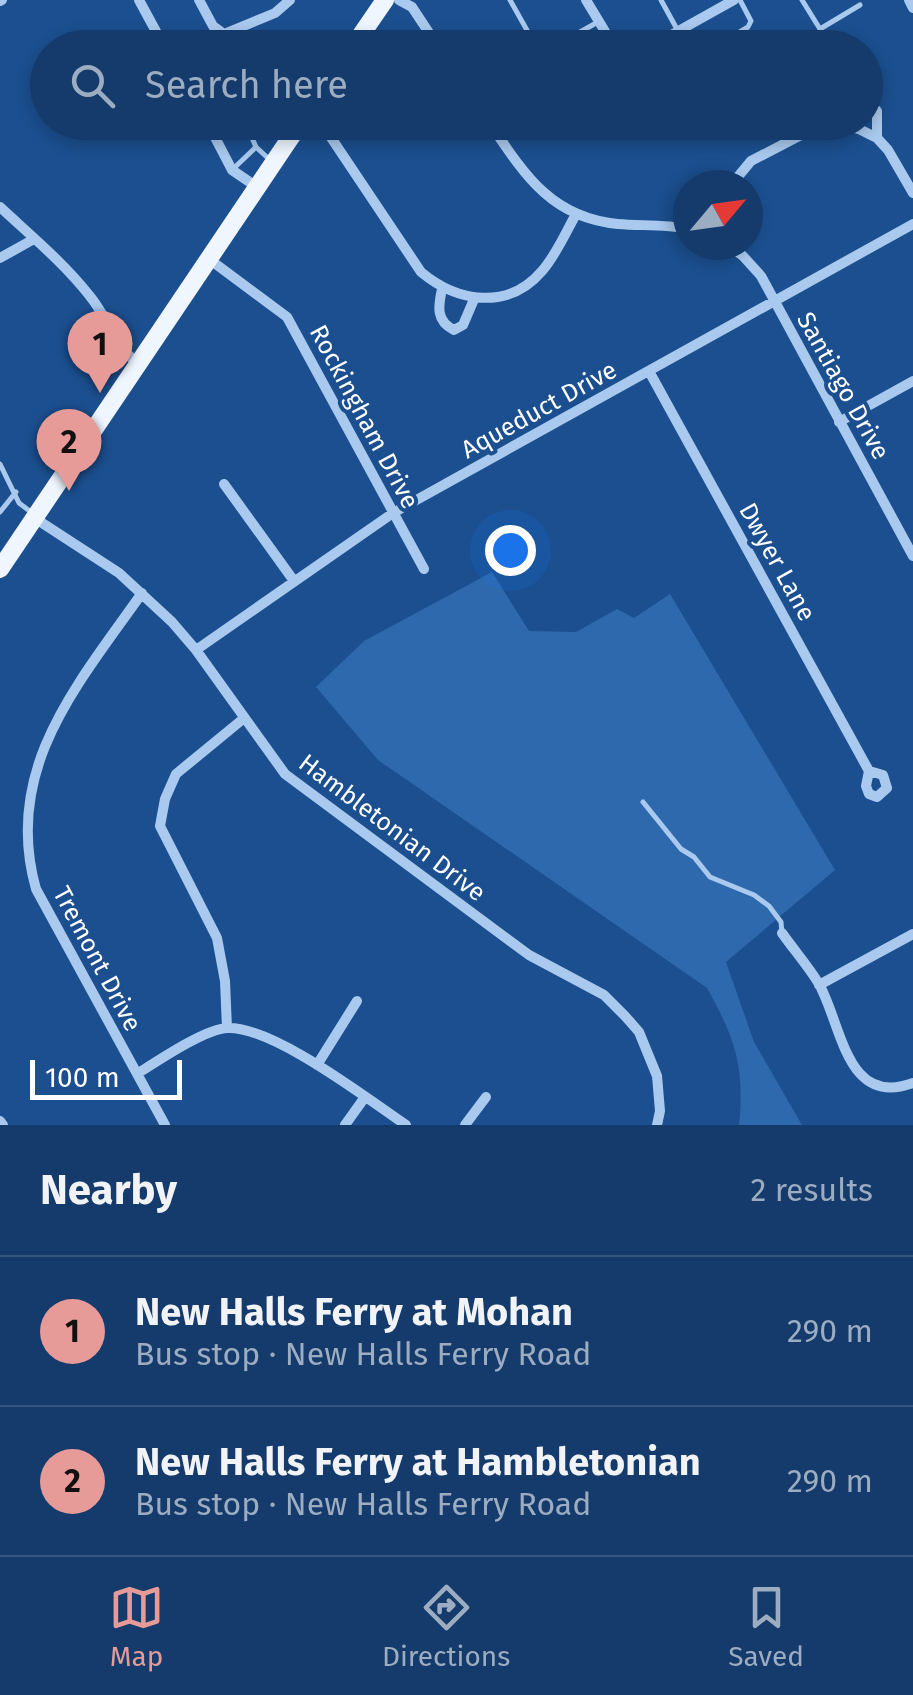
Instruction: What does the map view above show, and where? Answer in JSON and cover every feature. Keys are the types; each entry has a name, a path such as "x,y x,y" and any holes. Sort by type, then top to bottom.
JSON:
{"main road":[{"path":"364,30 385,0"},
{"path":"0,569 289,140"}],"street":[{"path":"139,0 156,30"},
{"path":"199,0 218,30"},
{"path":"233,30 275,12 290,0"},
{"path":"399,0 412,7 428,30"},
{"path":"586,0 603,30"},
{"path":"909,0 913,8"},
{"path":"680,30 732,1"},
{"path":"216,140 232,170 257,187"},
{"path":"333,140 422,272 442,289 461,296 486,298 531,282 544,270 576,216"},
{"path":"501,140 522,172 576,216 614,224 673,228"},
{"path":"744,170 751,162 792,140"},
{"path":"879,140 913,193"},
{"path":"0,207 82,286 120,348 138,364"},
{"name":"Aqueduct Drive","path":"196,650 393,513 913,224"},
{"path":"0,258 34,239"},
{"name":"Rockingham Drive","path":"209,259 287,317 424,569"},
{"name":"Santiago Drive","path":"747,260 762,276 840,422 908,536 913,556"},
{"path":"442,289 439,316 444,325 454,330 464,326 475,297"},
{"name":"Dwyer Lane","path":"650,372 869,771"},
{"path":"840,422 913,381"},
{"path":"224,484 294,580"},
{"name":"Hambletonian Drive","path":"36,518 94,554 142,593 196,650 285,774 529,956 604,995 639,1032 657,1076 658,1125"},
{"name":"Tremont Drive","path":"142,593 59,713 38,756 27,837 36,889 165,1125"},
{"path":"227,1028 225,981 217,938 160,826 165,799 176,774 243,719"},
{"path":"782,933 819,985 861,1077 894,1090 913,1083"},
{"path":"819,985 913,934"},
{"path":"316,1065 357,1002"},
{"path":"137,1074 190,1042 227,1028 274,1040 406,1125"},
{"path":"345,1125 365,1097"},
{"path":"465,1125 486,1097"}],"lane":[{"path":"510,0 527,30"},
{"path":"661,0 677,30"},
{"path":"802,0 820,30 860,5"},
{"path":"732,1 751,22 743,30"},
{"path":"584,30 598,22"},
{"path":"253,140 274,163"},
{"path":"232,170 256,147"},
{"path":"0,464 19,503 36,518"},
{"path":"0,512 16,492"},
{"path":"643,802 710,877 754,895 769,906 782,933"}],"shaded area":[{"path":"492,572 529,631 576,632 617,609 634,618 670,594 835,870 726,962 754,1042 802,1125 739,1125 736,1054 707,988 378,760 316,687 364,641"}],"place":[{"name":"New Halls Ferry at Mohan","path":"100,393"},
{"name":"New Halls Ferry at Hambletonian","path":"69,491"}]}
